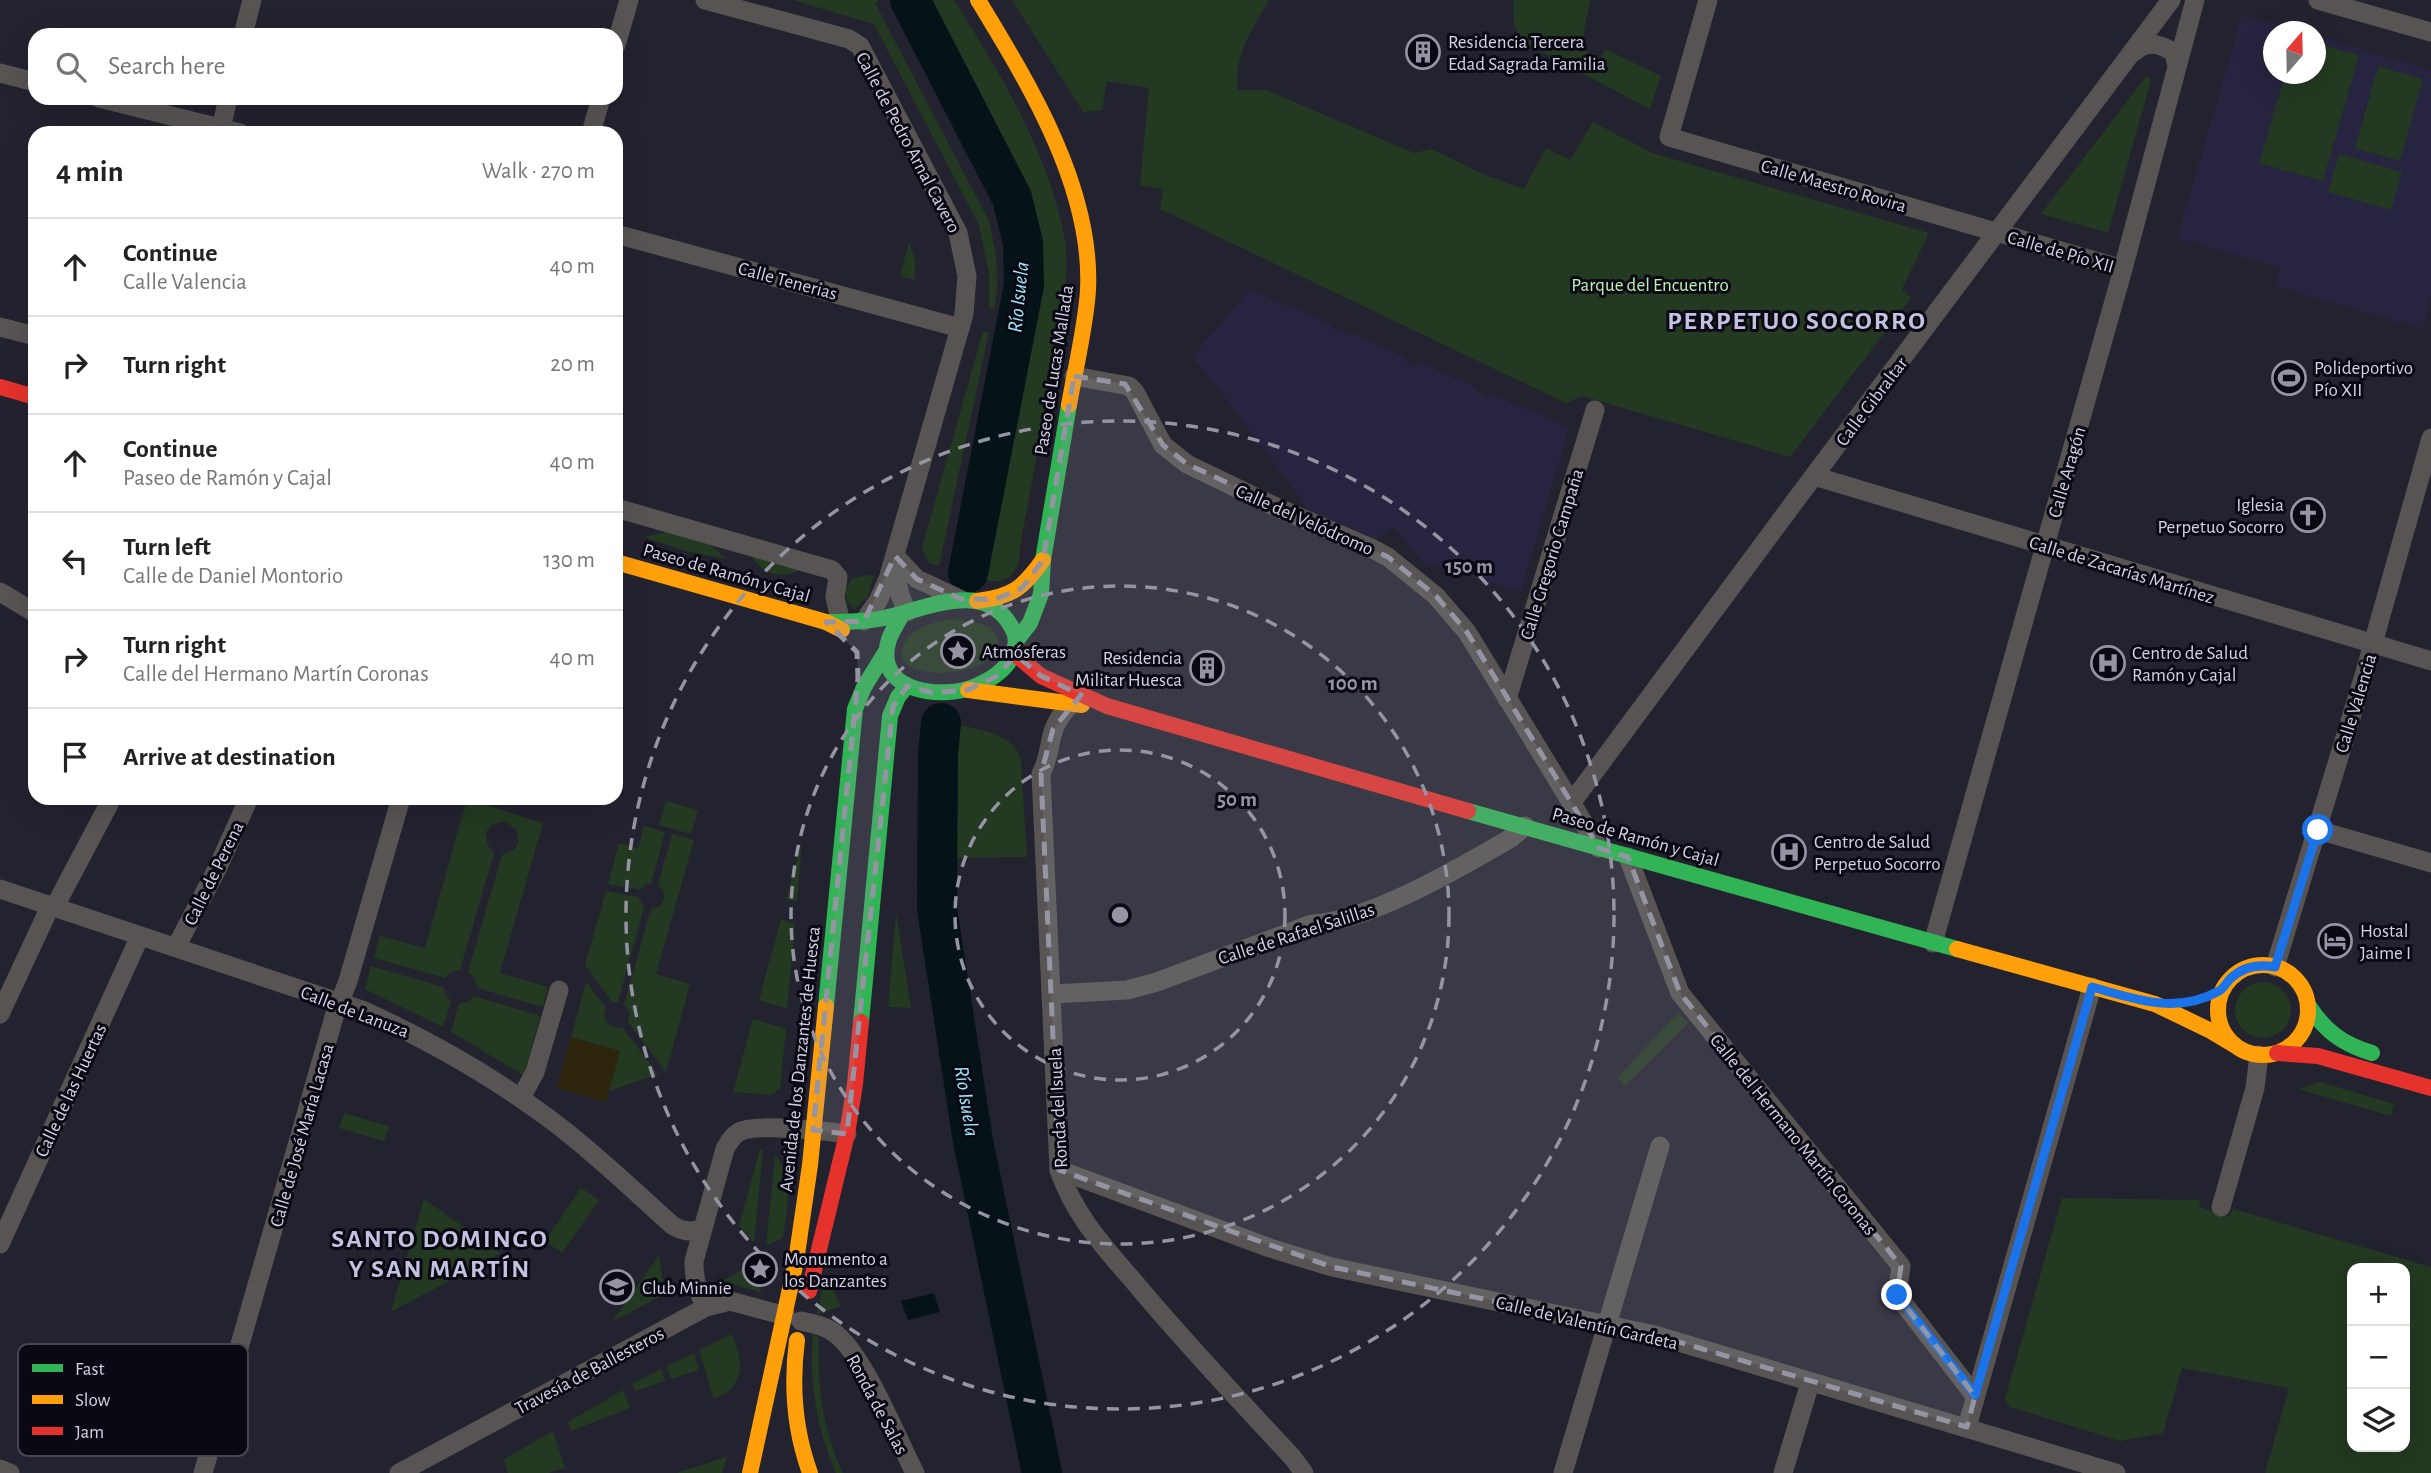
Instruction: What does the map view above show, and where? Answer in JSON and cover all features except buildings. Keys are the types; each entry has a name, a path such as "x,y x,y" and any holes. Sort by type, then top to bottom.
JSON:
{"main road":[{"name":"Paseo de Lucas Mallada","path":"978,0 1024,78 1054,141 1073,191 1088,253 1089,276 1042,560 1043,588 1030,627 1016,648"},
{"path":"0,387 28,395"},
{"name":"Paseo de Lucas Mallada","path":"969,600 996,600 1015,593 1028,582 1042,560"},
{"name":"Paseo de Ramón y Cajal","path":"623,564 835,625 870,640 904,613 969,600 989,606 1008,618 1016,648 1041,676 1107,706 1628,857 2155,1004 2234,1045"},
{"path":"870,640 892,629 904,613"},
{"path":"835,625 870,640 890,673 906,685"},
{"name":"Avenida de los Danzantes de Huesca","path":"810,1473 794,1414 794,1319 855,709 864,687 870,640"},
{"name":"Paseo de Ramón y Cajal","path":"968,690 997,676 1016,648"},
{"path":"855,709 858,665"},
{"name":"Paseo de Ramón y Cajal","path":"906,685 933,693 968,690 1071,704 1107,706"},
{"name":"Avenida de los Danzantes de Huesca","path":"750,1473 847,1133 855,1084 890,716 906,685"},
{"path":"2268,1054 2299,1038 2307,1022 2308,1004 2297,980 2291,974 2275,967 2257,965 2233,976 2222,990 2218,1015 2223,1032 2234,1045 2268,1054 2318,1056 2431,1088"},
{"path":"2207,996 2222,990"},
{"name":"Paseo de Ramón y Cajal","path":"2155,1004 2190,1001"},
{"path":"2308,1004 2321,1025 2336,1040 2393,1059"}],"street":[{"path":"245,28 252,0"},
{"path":"621,28 629,0"},
{"name":"Calle de Pedro Arnal Cavero","path":"705,0 849,39 864,51 958,233 967,276 960,328 870,640"},
{"name":"Calle Maestro Rovira","path":"1708,0 1670,137 1998,233"},
{"name":"Calle Gibraltar","path":"1572,803 2171,0"},
{"name":"Calle Aragón","path":"1933,943 2123,268 2195,0"},
{"path":"2318,0 2360,6 2431,32"},
{"path":"2131,54 2144,45 2158,45 2174,53 2178,66"},
{"path":"0,73 28,80"},
{"path":"126,105 208,126"},
{"path":"227,126 228,105"},
{"path":"593,126 599,105"},
{"name":"Calle de Pío XII","path":"1998,233 2123,268"},
{"name":"Calle Tenerias","path":"623,236 960,328"},
{"path":"0,327 28,334"},
{"name":"Calle del Velódromo","path":"1074,376 1129,386 1135,392 1163,445 1187,464 1388,557 1436,596 1467,632 1599,848"},
{"name":"Calle Gregorio Campaña","path":"1507,699 1595,410"},
{"name":"Calle Valencia","path":"2275,967 2373,644 2431,438"},
{"name":"Calle de Zacarías Martínez","path":"1814,476 2431,661"},
{"path":"623,510 832,569 838,577 835,625"},
{"path":"895,556 917,579 969,600"},
{"name":"Calle de Pedro Arnal Cavero","path":"895,556 896,578 904,613"},
{"path":"0,592 28,609"},
{"name":"Ronda del Isuela","path":"1071,704 1053,729 1048,760 1041,774 1059,1170 1067,1194 1087,1227 1165,1319 1304,1473"},
{"path":"0,1014 52,908 107,805"},
{"name":"Calle de Perena","path":"176,947 247,805"},
{"name":"Calle de José María Lacasa","path":"241,1344 399,805"},
{"name":"Calle de Rafael Salillas","path":"1052,994 1127,990 1157,982 1311,924 1331,923 1393,901 1511,838 1525,826"},
{"path":"2318,830 2431,863"},
{"name":"Calle del Hermano Martín Coronas","path":"1628,857 1681,993 1900,1266 1897,1295 1975,1395"},
{"name":"Calle de Lanuza","path":"0,889 340,1002 421,1037 522,1098 584,1146 672,1225 681,1230 702,1229"},
{"name":"Calle de las Huertas","path":"0,1244 140,936"},
{"path":"1966,1427 2092,987"},
{"path":"522,1098 535,1072 559,990"},
{"path":"2221,1207 2257,1078 2268,1054"},
{"path":"706,1307 698,1293 694,1261 725,1149 735,1135 750,1129 847,1133"},
{"path":"1563,1473 1660,1146"},
{"name":"Calle de Valentín Gardeta","path":"1059,1170 1270,1248 1332,1267 1655,1335 2116,1473"},
{"name":"Travesía de Ballesteros","path":"399,1473 706,1307 730,1301 794,1319"},
{"name":"Ronda de Salas","path":"794,1319 827,1328 842,1339 862,1368 915,1473"},
{"path":"1783,1473 1810,1383"},
{"name":"Calle de José María Lacasa","path":"204,1473 209,1456"},
{"path":"0,1469 10,1473"}],"highlighted area":[{"path":"1074,376 1125,384 1163,445 1187,464 1388,557 1436,596 1467,632 1599,848 1628,857 1680,993 1901,1266 1897,1295 1975,1396 1967,1427 1655,1335 1332,1267 1059,1170 1041,774 1053,729 1081,695 1041,676 1016,655 997,676 968,690 932,693 907,686 893,707 847,1134 813,1130 858,678 857,652 826,622 864,621 895,556 917,579 961,599 996,599 1022,588 1043,560"}],"shaded area":[{"path":"2242,15 2264,21 2263,84 2326,84 2326,39 2431,70 2431,299 2422,329 2275,286 2280,268 2177,238"},
{"path":"1250,289 1333,325 1332,329 1345,334 1347,331 1406,357 1405,361 1417,367 1419,362 1478,388 1477,392 1488,398 1491,393 1569,428 1521,592 1424,563 1393,527 1375,540 1312,514 1193,356"},
{"path":"934,1293 940,1312 908,1320 901,1301"}],"green space":[{"path":"793,0 879,0 875,3 989,221 997,265 994,309 989,309 989,274 979,225 874,24"},
{"path":"927,0 954,0 1005,84 1046,172 1064,234 1064,304 1020,556 1012,574 994,581 986,580 985,575 1039,286 1038,241 1026,192"},
{"name":"Parque del Encuentro","path":"1012,0 1269,0 1241,54 1238,90 1266,90 1414,153 1432,149 1485,175 1524,189 1546,148 1570,160 1593,122 1652,153 1929,233 1902,289 1911,298 1790,457 1582,396 1566,403 1160,209 1163,189 1140,185 1149,88 1107,81 1102,110 1083,112"},
{"path":"1513,0 1590,0 1583,38 1578,47 1601,58 1605,49 1661,76 1650,109 1526,44 1514,26"},
{"path":"2326,46 2359,55 2323,181 2259,163 2282,84 2326,84"},
{"path":"2378,66 2423,79 2400,161 2355,148"},
{"path":"2147,75 2151,80 2108,233 2041,214"},
{"path":"2339,154 2402,172 2391,210 2328,192"},
{"path":"909,242 915,260 915,280 900,276"},
{"path":"983,331 989,332 939,566 929,563 922,548"},
{"path":"667,532 709,543 726,559 685,551 644,537"},
{"path":"749,549 806,566 789,574 773,574 759,565"},
{"path":"874,576 868,596 854,610 847,602 845,589 853,578"},
{"path":"955,619 990,627 998,644 991,658 974,667 952,672 930,672 912,667 902,657 910,635 922,627"},
{"path":"951,723 1002,737 1017,750 1021,760 1027,857 951,858"},
{"path":"666,801 698,810 691,834 659,825"},
{"path":"465,805 486,805 543,823 500,973 548,987 543,1007 477,988 474,977 468,972 502,855 514,850 519,841 516,829 505,821 493,824 486,832 487,844 494,853 460,970 451,972 445,978 374,958 380,936 425,948"},
{"path":"644,826 665,832 651,883 645,884 640,890 608,884 619,843 638,848"},
{"path":"672,834 694,840 656,974 690,984 666,1072 628,1022 630,1014 624,1004 651,909 660,906 664,899 664,893 658,885"},
{"path":"802,842 797,902 786,899"},
{"path":"606,891 638,897 644,907 618,1002 613,1003 585,965"},
{"path":"896,912 911,1008 888,1007"},
{"path":"781,919 795,924 787,1009 759,1000"},
{"path":"371,966 443,987 451,1001 443,1027 365,989"},
{"path":"586,982 606,1008 607,1023 613,1027 622,1027 658,1074 609,1091 620,1051 571,1037"},
{"path":"2263,982 2274,984 2283,990 2289,999 2289,1021 2283,1030 2274,1036 2263,1038 2252,1036 2243,1030 2237,1021 2235,1010 2237,999 2243,990 2252,984"},
{"path":"474,996 540,1016 524,1076 451,1032 459,1004"},
{"path":"1678,1013 1688,1023 1625,1086 1618,1077"},
{"path":"753,1019 786,1029 780,1089 771,1095 733,1092"},
{"path":"2320,1082 2394,1104 2391,1116 2298,1089"},
{"path":"344,1113 389,1126 384,1141 339,1128"},
{"path":"760,1149 763,1150 754,1243 739,1226"},
{"path":"775,1156 785,1173 788,1205 783,1237 766,1246"},
{"path":"581,1188 599,1200 562,1253 545,1241"},
{"path":"2062,1198 2200,1200 2199,1207 2229,1216 2233,1209 2431,1267 2431,1473 2265,1473 2289,1388 2182,1368 2163,1433 2120,1441 2010,1407 2005,1399"},
{"path":"424,1199 501,1253 391,1312"},
{"path":"659,1255 665,1294 612,1322"},
{"path":"743,1269 763,1293 723,1281"},
{"path":"826,1276 841,1306 816,1315"},
{"path":"813,1332 819,1338 820,1390 826,1424 843,1473 836,1473 819,1421 813,1386"},
{"path":"732,1334 739,1354 739,1372 732,1388 714,1399 699,1350"},
{"path":"694,1353 699,1370 671,1379 667,1366"},
{"path":"661,1369 665,1381 635,1391 632,1384"},
{"path":"623,1390 630,1408 571,1431 568,1422"},
{"path":"553,1431 565,1468 549,1473 508,1473 504,1459"},
{"path":"727,1456 722,1473 677,1473 723,1458"}],"sand":[{"path":"571,1037 620,1051 606,1102 557,1088"}],"waterway":[{"name":"Río Isuela","path":"910,0 1012,198 1023,243 1024,285 968,573"},
{"name":"Río Isuela","path":"941,723 938,753 937,909 973,1141 1042,1473"}],"traffic: fast":[{"path":"1016,641 1030,623 1041,594 1043,560 1069,405"},
{"path":"826,622 877,619 935,604 969,600 985,603 999,612 1014,633 1014,652 1002,670 976,686 947,692 915,688 892,673 887,660 889,639 902,614"},
{"path":"826,1006 855,709 864,687 885,653"},
{"path":"861,1022 890,716 898,697 907,686"},
{"path":"1468,811 1957,949"},
{"path":"2308,1005 2335,1035 2372,1053"}],"traffic: slow":[{"path":"978,0 1037,102 1069,176 1080,213 1087,252 1088,290 1069,405"},
{"path":"977,601 999,597 1016,590 1043,560"},
{"path":"623,564 826,622 842,630"},
{"path":"968,690 1082,705"},
{"path":"1957,949 2155,1004 2234,1045"},
{"path":"2263,965 2280,968 2295,978 2305,993 2308,1010 2305,1027 2295,1042 2280,1052 2263,1055 2246,1052 2231,1042 2221,1027 2218,1010 2221,993 2231,978 2246,968 2263,965"},
{"path":"750,1473 796,1261 810,1165 826,1006"},
{"path":"797,1340 795,1407 800,1440 810,1473"}],"traffic: jam":[{"path":"0,387 28,395"},
{"path":"1015,654 1041,676 1107,706 1468,811"},
{"path":"809,1291 847,1134 861,1022"},
{"path":"2277,1053 2318,1056 2431,1088"}],"place":[{"name":"Residencia Tercera Edad Sagrada Familia","path":"1423,52"},
{"name":"Polideportivo Pío XII","path":"2289,378"},
{"name":"Iglesia Perpetuo Socorro","path":"2308,515"},
{"name":"Atmósferas","path":"958,651"},
{"name":"Centro de Salud Ramón y Cajal","path":"2108,663"},
{"name":"Residencia Militar Huesca","path":"1207,668"},
{"name":"Centro de Salud Perpetuo Socorro","path":"1789,852"},
{"name":"Hostal Jaime I","path":"2335,941"},
{"name":"Monumento a los Danzantes","path":"760,1269"},
{"name":"Club Minnie","path":"617,1287"}],"district":[{"name":"PERPETUO SOCORRO","path":"1797,320"},
{"name":"SANTO DOMINGO Y SAN MARTÍN","path":"440,1253"}],"route":[{"path":"1897,1295 1975,1395 2092,987 2155,1004 2172,1003 2190,1001 2222,990 2233,976 2248,967 2275,967 2318,830"}]}
